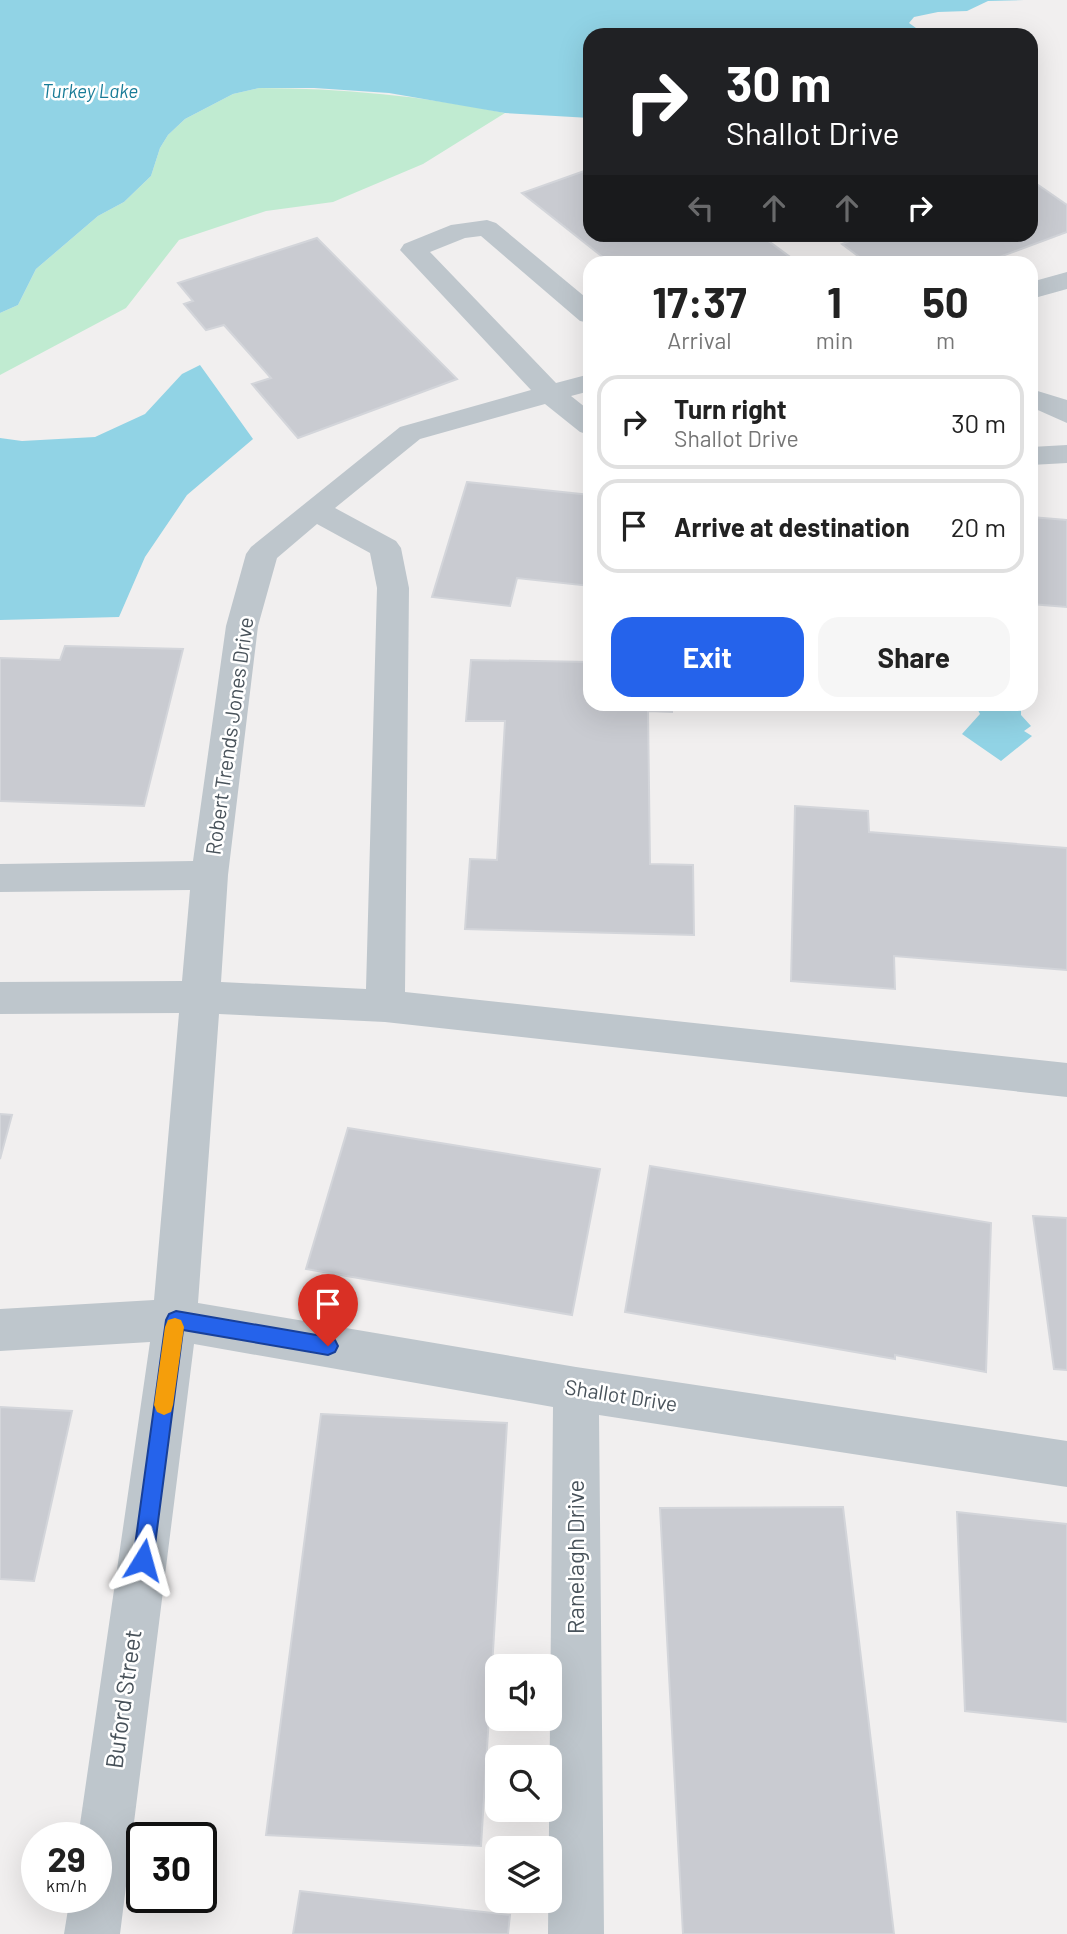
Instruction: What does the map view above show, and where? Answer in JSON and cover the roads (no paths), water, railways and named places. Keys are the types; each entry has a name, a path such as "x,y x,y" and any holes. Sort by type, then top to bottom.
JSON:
{"street":[{"path":"583,309 487,228 460,231 413,250 551,394 583,420"},
{"path":"1038,290 1064,284"},
{"name":"Robert Trends Jones Drive","path":"195,1088 210,875 242,626 262,554 410,433 583,384"},
{"path":"1038,400 1055,405 1067,414"},
{"path":"1038,456 1067,454"},
{"path":"315,510 384,548 393,588 385,1006"},
{"path":"0,877 210,875"},
{"path":"0,998 200,997 385,1006 1067,1080"},
{"name":"Buford Street","path":"92,1934 176,1320 195,1088"},
{"name":"Shallot Drive","path":"0,1330 176,1320 576,1389 1067,1464"},
{"name":"Ranelagh Drive","path":"576,1389 576,1934"}],"water":[{"name":"Turkey Lake","path":"0,0 1024,0 988,1 967,11 938,12 914,17 909,23 916,28 583,28 583,118 505,113 389,93 314,88 259,88 233,94 185,119 168,135 160,148 151,176 124,202 98,216 36,269 18,305 0,313"},
{"path":"200,365 253,439 187,495 145,557 119,617 0,620 0,438 22,441 95,437 145,414 182,374"},
{"path":"978,711 1021,711 1021,715 1031,726 1024,731 1032,736 1001,761 962,734 980,714"}]}
